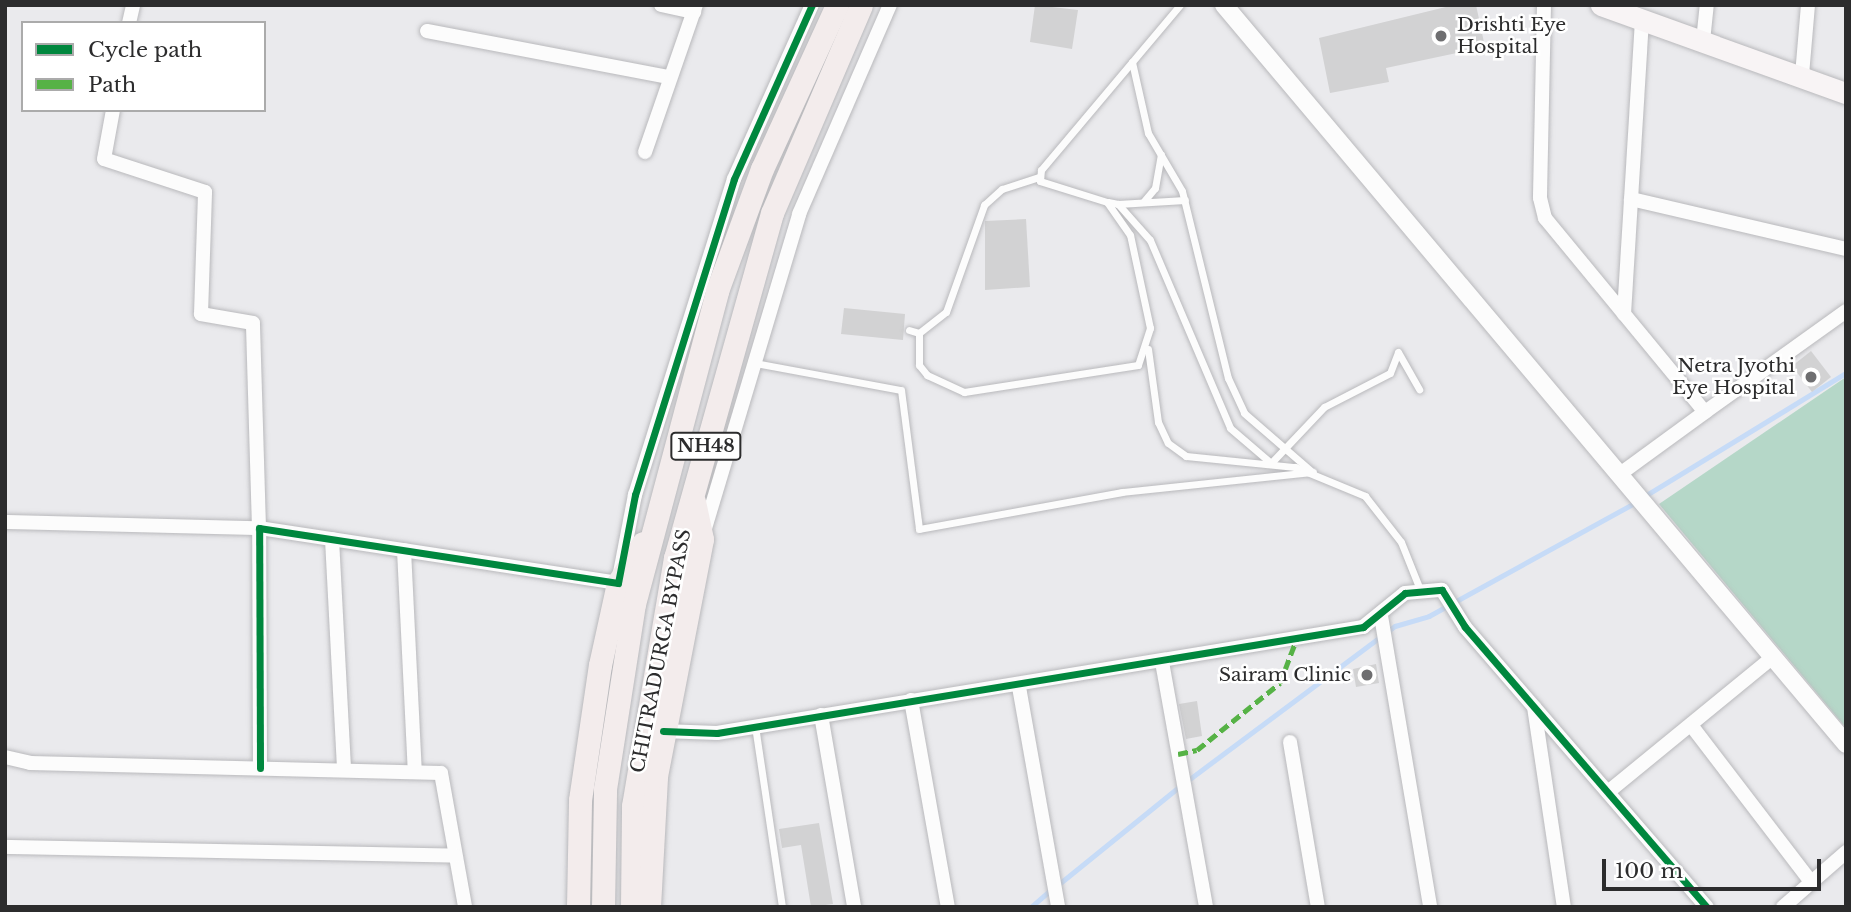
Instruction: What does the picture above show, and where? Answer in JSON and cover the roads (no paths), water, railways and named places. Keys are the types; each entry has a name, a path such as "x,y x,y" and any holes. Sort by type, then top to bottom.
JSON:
{"main road":[{"name":"CHITRADURGA BYPASS","path":"603,907 611,730 655,525 717,291 762,169 837,5"},
{"name":"CHITRADURGA BYPASS","path":"632,907 633,806 675,558 772,213 861,5"},
{"path":"1601,5 1846,93"},
{"path":"649,907 663,731 702,540 692,496"},
{"path":"578,907 580,800 618,583 655,525"}],"street":[{"path":"645,152 668,77 695,9 661,5"},
{"path":"5,522 259,528 618,583 635,495 734,179 812,5"},
{"path":"702,540 799,214 890,5"},
{"path":"1224,5 1846,744"},
{"path":"1544,5 1540,198 1545,218 1705,412"},
{"path":"1703,41 1707,5"},
{"path":"1802,75 1808,5"},
{"path":"1624,314 1642,20"},
{"path":"427,31 668,77"},
{"path":"113,112 104,159 205,192 201,314 253,323 259,528 260,768"},
{"path":"1631,199 1846,249"},
{"path":"1620,474 1846,311"},
{"path":"332,539 344,770"},
{"path":"404,550 415,772"},
{"path":"663,731 755,726 911,700 1019,687 1363,627 1419,587 1442,590 1534,707 1707,907"},
{"path":"1381,616 1430,907"},
{"path":"1608,792 1773,657"},
{"path":"1162,662 1206,907"},
{"path":"1019,687 1058,907"},
{"path":"911,700 948,907"},
{"path":"1534,707 1564,907"},
{"path":"821,715 854,907"},
{"path":"1691,725 1811,883"},
{"path":"1290,742 1318,907"},
{"path":"5,757 30,763 441,773 465,907"},
{"path":"5,847 455,856"},
{"path":"1783,907 1846,852"}],"lane":[{"path":"919,333 946,312 984,205 1002,189 1040,177 1180,5"},
{"path":"1132,62 1145,122 1185,200 1228,378 1244,413 1313,472"},
{"path":"1144,202 1155,188 1161,155"},
{"path":"1040,177 1046,186 1118,204 1185,200"},
{"path":"1107,202 1139,260 1158,422 1168,443 1186,456 1271,463 1313,472 1365,496 1401,542 1419,587"},
{"path":"1118,204 1150,240 1230,428 1271,463"},
{"path":"909,330 919,333"},
{"path":"919,333 919,365 927,375 964,392 1005,382 1118,373 1139,365 1147,345"},
{"path":"1271,463 1281,447 1324,407 1390,373 1398,352 1419,389"},
{"path":"755,363 901,390 919,529 1122,492 1313,472"},
{"path":"755,726 782,907"}],"waterway":[{"path":"1645,496 1846,373"},
{"path":"1187,781 1395,626 1429,616 1638,501"},
{"path":"1059,884 1180,786"},
{"path":"1031,907 1052,889"}],"place":[{"name":"Drishti Eye Hospital","path":"1441,36"},
{"name":"Netra Jyothi Eye Hospital","path":"1811,377"},
{"name":"Sairam Clinic","path":"1367,675"}]}
